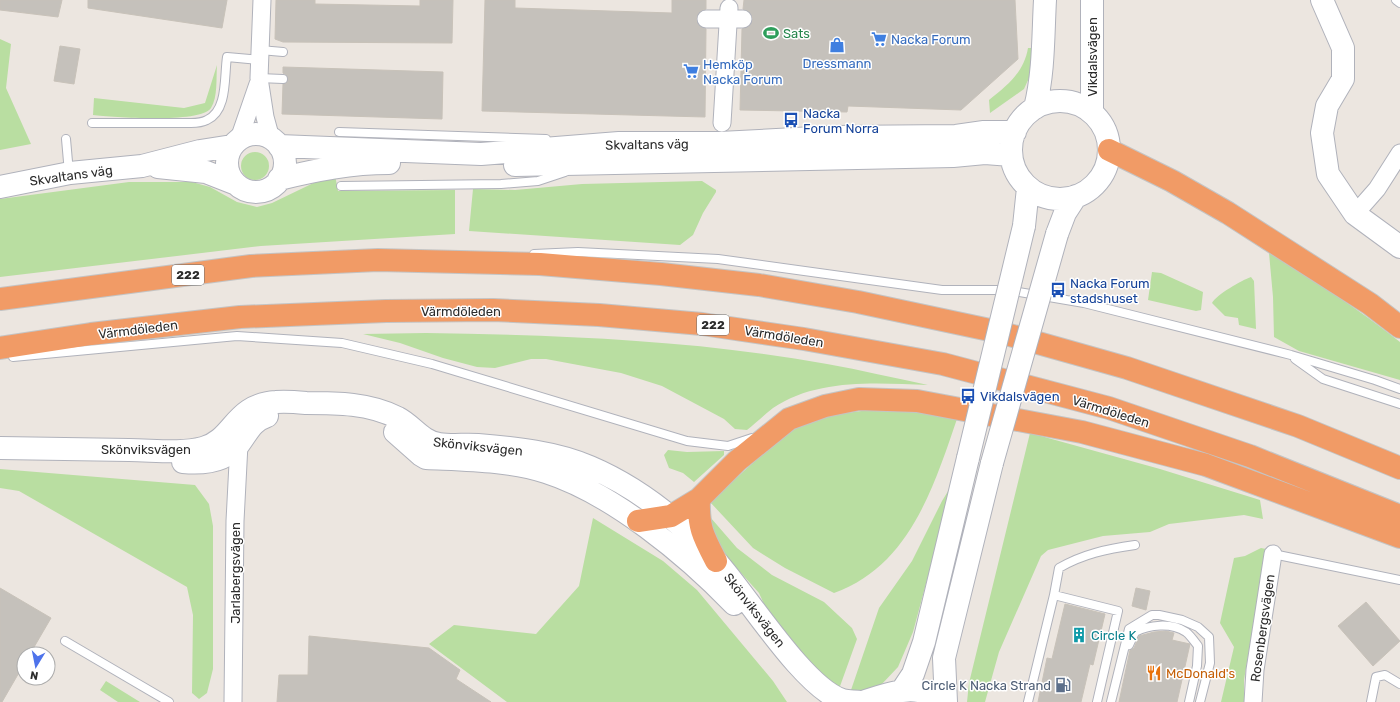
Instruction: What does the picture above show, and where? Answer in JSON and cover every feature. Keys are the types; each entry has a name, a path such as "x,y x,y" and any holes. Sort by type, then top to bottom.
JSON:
{"highway":[{"path":"1109,150 1172,181 1228,213 1370,304 1400,327"},
{"name":"222","path":"0,299 251,266 378,260 540,264 661,274 759,285 858,302 999,332 1127,368 1298,426 1400,468"},
{"name":"Värmdöleden","path":"4,352 91,334 240,317 386,311 493,310 599,315 702,324 804,338 943,364 1109,408 1250,456 1400,516"},
{"path":"638,522 671,516 699,499 737,461 789,419 825,406 859,399 917,401 1082,432 1206,465 1400,538"},
{"path":"699,499 698,517 701,533 716,561"}],"street":[{"path":"259,78 236,142 227,158 228,171 234,183 248,190 263,191 272,186 279,179 284,163 265,117 259,78 262,0"},
{"path":"1035,108 1040,88 1042,67 1045,0"},
{"name":"Vikdalsvägen","path":"1092,0 1092,114"},
{"path":"1322,0 1343,48 1343,79 1327,106 1322,133 1328,174 1355,214 1400,247"},
{"path":"706,19 734,15 722,123"},
{"path":"1064,102 1084,108 1092,114 1104,130 1109,150 1105,169 1100,178 1086,192 1066,199 1046,198 1028,188 1016,173 1011,155 1015,132 1020,122 1035,108 1044,104 1064,102"},
{"name":"Skvaltans väg","path":"275,142 481,154 619,143 720,143 833,137 956,136 984,132 1015,132"},
{"path":"236,142 248,135 258,134 275,142"},
{"name":"Skvaltans väg","path":"0,187 70,173 142,166 236,142"},
{"name":"Skvaltans väg","path":"279,179 362,163 590,164 953,156 985,153 1011,155"},
{"path":"1355,214 1377,189 1400,153"},
{"name":"Skvaltans väg","path":"142,166 206,172 234,183"},
{"path":"890,695 913,674 924,642 1024,226 1028,188"},
{"path":"946,702 944,658 992,463 1057,234 1065,213 1076,196"},
{"name":"Skönviksvägen","path":"0,448 144,450 199,449 219,441 236,420 246,411 259,405 276,402 359,406 384,411 400,419 423,438 438,444 477,445 554,456 589,466 623,484 671,516 716,561 808,675 822,689 842,700 862,702 890,695"},
{"name":"Skönviksvägen","path":"0,448 200,464 222,459 239,444 253,424 265,416 280,413 365,416 388,426 426,458 514,464 546,472 575,483 638,522 710,578 751,623 818,702"},
{"name":"Jarlabergsvägen","path":"233,702 235,521 239,444"},
{"name":"Rosenbergsvägen","path":"1253,702 1255,670 1273,554"},
{"path":"890,695 919,690 934,696 942,702"}],"lane":[{"path":"1396,0 1400,3"},
{"path":"92,123 192,123 206,121 215,115 221,105 226,57 283,52"},
{"path":"259,78 283,80"},
{"path":"339,132 484,136 619,143"},
{"path":"66,139 70,173"},
{"path":"341,186 501,184 531,182 590,164"},
{"path":"378,260 578,252 718,259 942,290 1007,290 1084,303 1291,355 1400,389"},
{"path":"4,352 237,336 342,343 432,364 687,441 728,446 744,442 789,419"},
{"path":"1291,355 1324,379 1400,404"},
{"path":"1028,702 1054,595 1059,568 1076,558 1104,550 1135,545"},
{"path":"1273,554 1400,580"},
{"path":"1054,595 1118,611 1097,702"},
{"path":"1111,702 1129,629 1152,615 1159,615 1182,620 1192,624 1209,637 1210,663 1200,702"},
{"path":"1116,702 1130,641 1135,632 1145,627 1164,625 1186,632 1198,646 1197,666 1189,702"},
{"path":"65,641 169,702"},
{"path":"1371,702 1376,677 1385,675 1400,684"}],"green space":[{"path":"0,39 11,44 6,88 31,144 0,150"},
{"path":"1028,48 1037,48 1033,69 1024,89 990,113 989,100 1003,89 1019,71 1026,57"},
{"path":"217,65 215,98 211,108 204,113 174,118 93,115 94,98 184,108 205,103"},
{"path":"255,152 265,156 269,166 265,176 255,180 245,176 241,166 245,156"},
{"path":"335,175 338,191 455,190 455,234 261,246 0,277 0,199 129,182 192,182 210,187 237,202 257,207 272,203 328,176"},
{"path":"702,181 716,190 716,192 703,213 693,235 680,245 469,231 473,189 515,190 582,184"},
{"path":"1269,253 1336,295 1400,342 1400,380 1299,351 1274,337 1273,297"},
{"path":"1152,272 1161,273 1203,292 1201,310 1196,311 1148,300"},
{"path":"1251,277 1254,281 1256,329 1239,325 1238,318 1225,316 1212,303 1236,284"},
{"path":"426,333 577,337 728,349 827,364 928,385 868,383 848,384 809,391 790,398 773,408 747,430 735,429 724,419 662,386 621,373 546,359 531,359 495,368 477,367 443,358 400,343 363,334"},
{"path":"884,408 958,416 939,469 916,521 900,544 882,564 860,581 834,593 785,568 753,548 710,502 789,430 831,415"},
{"path":"1030,433 1160,469 1260,500 1263,519 1244,515 1169,524 1150,532 1103,536 1048,550 1041,556 999,652 985,702 967,702 969,683"},
{"path":"668,450 687,452 724,451 724,455 694,482 683,473 669,468 664,455"},
{"path":"0,469 195,485 209,504 213,526 213,669 207,693 199,699 192,693 193,615 187,587 19,491 0,488"},
{"path":"953,483 913,632 898,667 881,685 868,691 851,690 879,608 912,561 942,501"},
{"path":"704,510 737,548 772,575 824,602 852,628 857,639 839,689 822,680 768,613 759,593 715,544"},
{"path":"593,518 663,561 697,590 773,681 787,702 507,702 429,644 454,625 536,634 579,586"},
{"path":"1261,548 1266,549 1244,680 1244,702 1221,702 1234,647 1220,623 1234,558 1245,556"},
{"path":"106,681 140,702 118,702 100,690"}],"building":[{"path":"0,0 62,0 58,17 0,10"},
{"path":"88,0 227,0 222,28 88,8"},
{"path":"276,0 315,0 315,4 420,6 420,0 453,0 452,43 283,42 275,39"},
{"path":"485,0 515,0 515,8 672,13 672,0 706,0 706,9 701,11 696,19 698,24 706,29 705,117 482,111"},
{"name":"Nacka Forum","path":"744,0 1015,0 1018,59 961,110 848,106 847,112 740,110 742,29 748,27 753,19 751,14 743,9"},
{"path":"60,46 80,49 74,84 54,81"},
{"path":"283,67 443,72 442,119 282,114 283,84 287,82 288,79 283,73"},
{"path":"0,588 51,618 35,646 16,646 16,678 2,702 0,702"},
{"path":"1136,588 1150,591 1146,610 1132,606"},
{"path":"1366,602 1400,641 1373,666 1338,626"},
{"path":"1065,604 1105,614 1093,665 1090,664 1081,702 1038,702 1047,658 1052,659"},
{"name":"McDonald's","path":"1166,631 1174,633 1172,640 1190,644 1177,702 1119,702 1130,650 1134,648 1139,636 1154,632"},
{"path":"309,636 429,648 460,670 456,679 491,702 277,702 279,675 308,675"}],"place":[{"name":"Sats","path":"771,33"},
{"name":"Nacka Forum","path":"879,39"},
{"name":"Dressmann","path":"837,45"},
{"name":"Hemköp Nacka Forum","path":"691,71"},
{"name":"Nacka Forum Norra","path":"791,120"},
{"name":"Nacka Forum stadshuset","path":"1058,290"},
{"name":"Vikdalsvägen","path":"968,396"},
{"name":"Circle K","path":"1079,635"},
{"name":"McDonald's","path":"1154,673"},
{"name":"Circle K Nacka Strand","path":"1063,685"}]}
